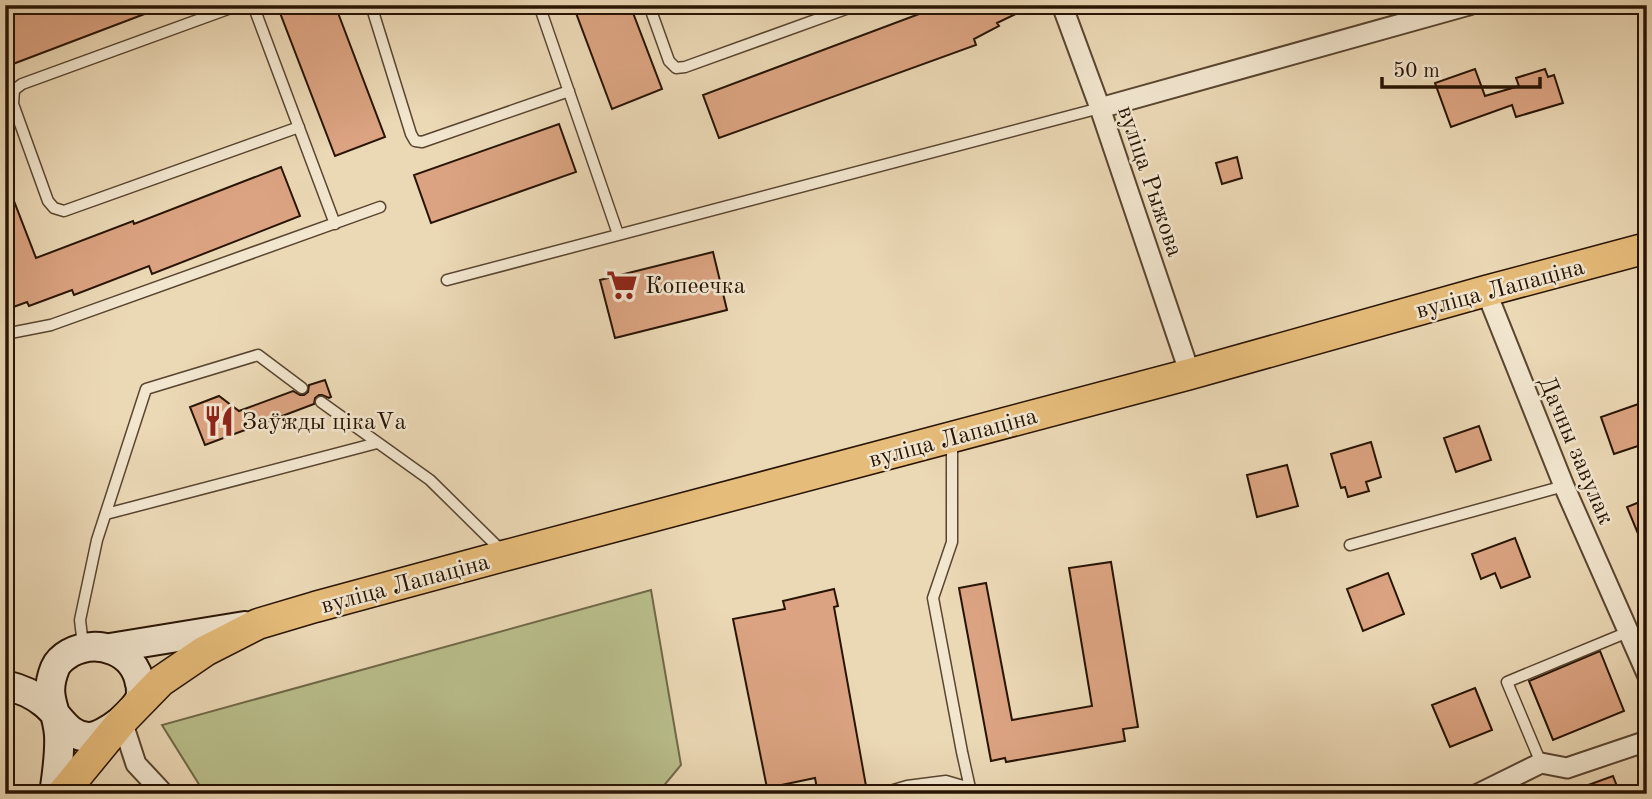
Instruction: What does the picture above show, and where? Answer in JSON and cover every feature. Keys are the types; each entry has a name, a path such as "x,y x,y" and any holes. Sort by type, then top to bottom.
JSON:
{"main road":[{"name":"вуліца Лапаціна","path":"5,679 57,664 64,656 96,648 258,624 506,555 1190,374 1647,248"},
{"name":"вуліца Лапаціна","path":"5,685 38,699 70,730 81,736 103,734 122,720 161,681 205,651 258,624"},
{"name":"вуліца Лапаціна","path":"62,794 141,695 136,671 129,661 120,653 96,648"},
{"path":"54,794 60,751 49,689 57,664"}],"street":[{"name":"вуліца Рыжова","path":"1062,5 1100,108 1190,374"},
{"path":"1100,108 1469,5"},
{"name":"Дачны завулак","path":"1486,291 1564,485 1647,674"},
{"path":"122,720 136,764 164,794"},
{"path":"1478,794 1541,763 1567,768 1647,741"}],"lane":[{"path":"239,5 22,84 14,90 13,104 48,201 54,208 64,211 299,127"},
{"path":"253,5 335,223"},
{"path":"371,5 415,141 422,142 569,91"},
{"path":"539,5 618,234"},
{"path":"649,5 669,61 676,68 857,5"},
{"path":"447,280 1100,108"},
{"path":"5,334 51,325 380,207"},
{"path":"96,648 80,620 97,540 146,389 258,355 302,388"},
{"path":"320,402 430,480 506,555"},
{"path":"952,437 952,542 933,598 962,752 973,791"},
{"path":"106,514 377,443"},
{"path":"1350,545 1564,485"},
{"path":"1541,763 1507,682 1628,632"},
{"path":"880,794 907,786 946,780 973,791"}],"green space":[{"path":"651,590 681,765 657,794 205,794 162,725"}],"building":[{"path":"5,5 163,5 163,7 5,67"},
{"path":"277,5 335,5 385,137 335,156"},
{"path":"573,5 630,5 662,89 612,109"},
{"path":"943,5 1034,5 997,23 999,26 974,39 976,45 719,138 703,95"},
{"path":"1475,69 1485,96 1519,86 1516,78 1545,69 1548,77 1554,75 1563,103 1516,117 1512,105 1451,127 1435,83"},
{"path":"559,124 576,172 431,223 414,175"},
{"path":"1237,157 1242,178 1222,184 1216,163"},
{"path":"281,167 300,216 152,274 149,266 74,295 72,290 29,306 27,302 5,310 5,183 36,258 133,221 134,224"},
{"path":"713,252 727,310 615,338 600,280"},
{"path":"325,380 331,397 319,395 314,404 205,445 190,407 219,396 239,411 293,391 304,395 308,392 309,385"},
{"path":"1647,401 1647,443 1614,454 1601,417"},
{"path":"1479,426 1491,460 1456,472 1444,438"},
{"path":"1371,442 1381,477 1366,482 1369,491 1348,497 1345,487 1341,488 1331,454"},
{"path":"1287,465 1298,506 1257,517 1247,475"},
{"path":"1647,499 1647,553 1646,553 1627,507"},
{"path":"1515,538 1530,577 1501,588 1495,573 1481,579 1472,554"},
{"path":"1111,562 1138,727 1123,729 1125,741 1006,762 1005,758 991,761 959,588 986,583 1012,720 1092,706 1069,568"},
{"path":"1388,573 1404,614 1363,631 1347,589"},
{"path":"834,589 838,606 834,607 866,786 818,794 815,778 767,788 733,619 785,609 783,601"},
{"path":"1600,651 1624,711 1553,740 1529,681"},
{"path":"1475,688 1492,730 1450,747 1432,705"},
{"path":"1613,776 1620,794 1569,794 1569,792"}],"place":[{"name":"Копеечка","path":"622,285"},
{"name":"Заўжды цікаVа","path":"219,421"}]}
